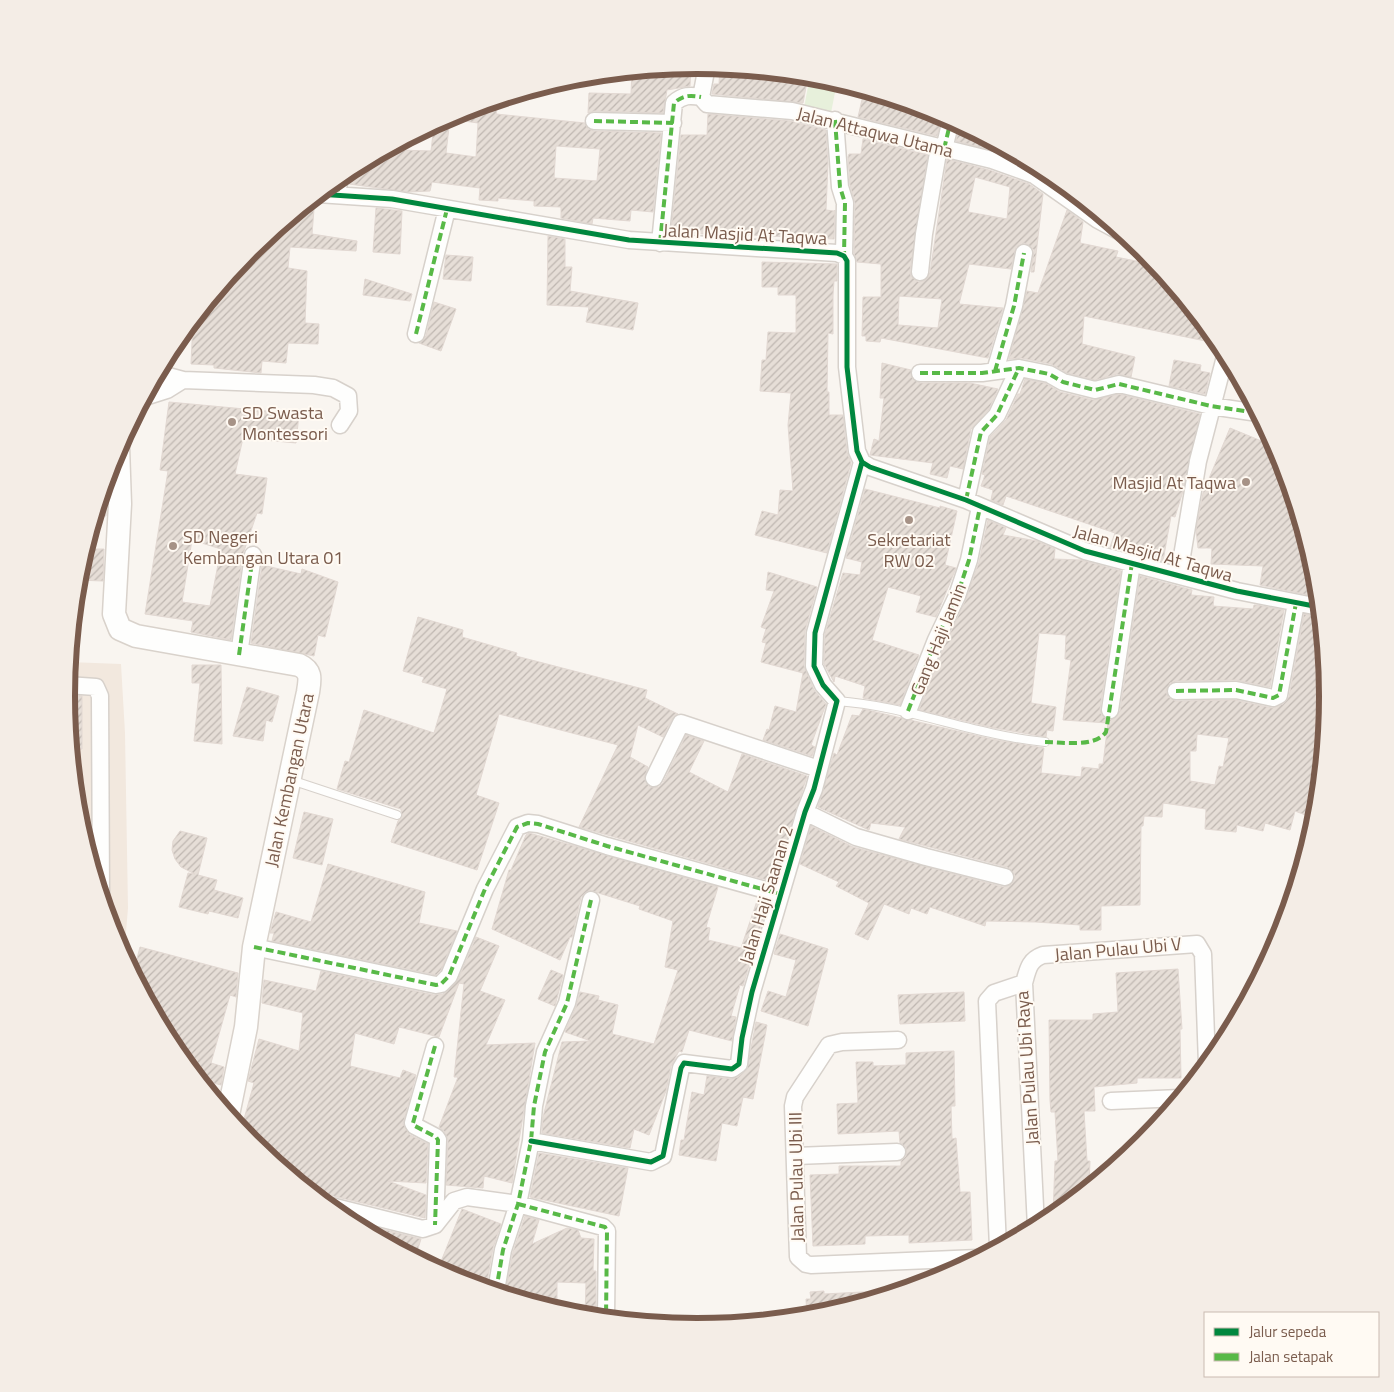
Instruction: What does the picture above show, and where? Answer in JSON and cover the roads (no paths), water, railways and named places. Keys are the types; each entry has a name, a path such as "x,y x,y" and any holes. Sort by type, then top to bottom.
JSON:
{"street":[{"path":"660,243 674,103 680,97 690,95 701,97 705,74"},
{"name":"Jalan Attaqwa Utama","path":"701,97 704,101 713,105 772,108 835,120 1025,167"},
{"path":"835,120 840,187 845,203 844,256"},
{"path":"594,121 673,123"},
{"path":"920,272 942,148 949,127"},
{"path":"337,194 338,188"},
{"name":"Jalan Masjid At Taqwa","path":"329,194 392,199 599,235 660,243 837,253 844,256 848,261 847,367 857,451 862,462 870,467 973,504 1085,551 1179,574 1237,591 1312,606"},
{"name":"Jalan Attaqwa Utama","path":"1074,200 1084,209"},
{"path":"416,334 447,209"},
{"path":"995,371 1014,306 1024,253"},
{"path":"1179,574 1198,461 1223,364"},
{"path":"920,373 982,373 1019,368 1049,374 1078,387 1095,390 1119,384 1211,406 1250,412"},
{"name":"Gang Haji Jamin","path":"908,711 936,640 957,596 969,560 981,432 997,415 1019,368"},
{"path":"164,375 183,380 314,385 333,388 348,396 349,410 340,426"},
{"path":"153,394 166,390 183,380"},
{"path":"837,701 823,685 814,666 814,633 862,462"},
{"name":"Jalan Kembangan Utara","path":"119,467 120,512 114,614 120,628 136,636 299,665 306,668 310,674 308,692 254,947 246,1027 230,1107"},
{"path":"238,655 254,555"},
{"path":"1110,710 1132,563"},
{"path":"1176,691 1236,690 1273,698 1279,695 1296,603"},
{"path":"75,686 96,687 100,696 101,873"},
{"name":"Jalan Haji Saanan 2","path":"531,1141 651,1162 663,1156 681,1068 684,1063 732,1069 740,1064 742,1038 752,992 819,769 837,701"},
{"path":"654,778 681,723 819,769"},
{"path":"805,812 856,837 1005,877"},
{"path":"254,947 436,985 441,984 449,976 485,889 517,827 528,823 547,826 607,846 780,894"},
{"path":"497,1285 503,1250 518,1204 531,1141 534,1106 546,1052 567,1003 591,900"},
{"name":"Jalan Pulau Ubi V","path":"1024,983 1029,964 1035,958 1043,955 1197,944 1203,954 1207,1053"},
{"name":"Jalan Pulau Ubi Raya","path":"998,1240 987,1001 994,993 1024,983 1036,1218"},
{"name":"Jalan Pulau Ubi III","path":"898,1040 842,1042 829,1045 795,1097 798,1257 806,1264 962,1259"},
{"path":"435,1046 413,1123 438,1140 435,1225"},
{"path":"1111,1101 1171,1098"},
{"path":"796,1156 897,1152"},
{"path":"345,1209 417,1229 435,1225 454,1201 460,1198 518,1204 605,1228 607,1232 606,1311"}],"lane":[{"path":"837,701 874,704 908,711 1008,738 1044,742"},
{"path":"289,779 397,815"}],"place":[{"name":"SD Swasta Montessori","path":"232,422"},
{"name":"Masjid At Taqwa","path":"1246,482"},
{"name":"Sekretariat RW 02","path":"909,520"},
{"name":"SD Negeri Kembangan Utara 01","path":"173,546"}]}
